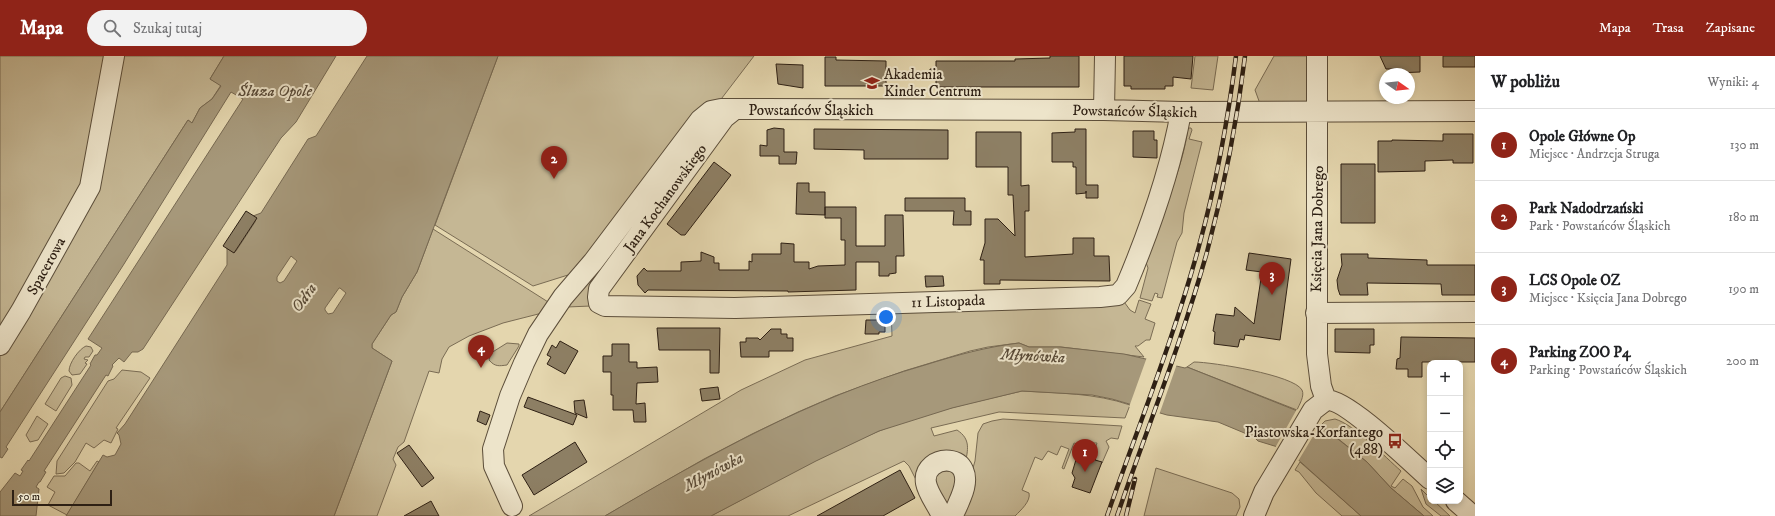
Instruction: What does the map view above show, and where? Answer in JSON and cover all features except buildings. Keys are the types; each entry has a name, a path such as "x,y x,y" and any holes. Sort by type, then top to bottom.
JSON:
{"street":[{"name":"Spacerowa","path":"0,345 21,311 90,186 114,56"},
{"path":"1104,110 1105,56"},
{"name":"Księcia Jana Dobrego","path":"1317,56 1318,112 1316,313 1320,386 1319,405"},
{"name":"Powstańców Śląskich","path":"512,506 494,466 493,449 510,396 538,334 563,297 593,262 706,114 716,110 1104,110 1181,112 1475,111"},
{"name":"Jana Kochanowskiego","path":"599,289 724,118 734,110"},
{"name":"11 Listopada","path":"599,289 599,303 605,306 734,308 1100,297 1118,295 1126,286 1152,222 1174,150 1181,112"},
{"path":"1316,313 1475,312"},
{"path":"1254,516 1264,492 1319,405 1336,401 1353,412 1427,476"},
{"path":"942,516 928,487 926,478 934,464 945,461 955,462 960,465 965,472 966,477 965,488 952,516"},
{"path":"1459,504 1473,516"}],"shaded area":[{"path":"0,56 224,56 210,79 221,85 212,99 200,108 192,123 188,120 0,412"},
{"path":"498,56 754,56 712,111 591,306 567,307 592,255 568,275 533,286 435,225"},
{"path":"1195,56 1218,56 1213,90 1191,88"},
{"path":"1274,56 1317,56 1318,112 1263,112 1255,90"},
{"path":"1188,128 1191,128 1192,130 1189,139 1202,142 1184,213 1182,233 1177,242 1162,298 1157,297 1158,294 1155,293 1152,301 1140,298 1148,268 1144,257 1176,177"},
{"path":"433,229 556,307 554,310 503,323 469,336 449,347 442,359 439,373 429,371 404,442 398,447 393,459 396,465 377,516 334,516 392,361 372,348 372,344 391,315 396,312 402,297 417,272"},
{"path":"1122,299 1130,310 1135,313 1139,300 1151,304 1145,319 1155,323 1150,340 1146,340 1138,346 1135,346 1144,357 1061,347 1029,347 1019,343 970,351 904,371 835,396 798,412 704,459 605,516 529,516 741,390 805,360 892,336 891,307"},
{"path":"507,343 519,344 519,346 507,365 499,366 493,364 489,360 491,353"},
{"path":"86,346 91,347 93,351 89,357 85,357 84,359 88,360 85,363 87,364 80,374 72,375 69,368 78,353"},
{"path":"1194,362 1252,370 1284,379 1296,384 1302,390 1303,395 1297,410 1187,367"},
{"path":"122,370 141,372 150,378 116,428 118,429 111,443 104,440 94,448 86,443 75,462 64,473 56,474 57,461 108,381 114,379"},
{"path":"65,376 71,378 72,385 56,411 45,404 61,378"},
{"path":"1022,391 1090,396 1130,405 1125,418 999,412 931,428 934,436 957,430 965,437 967,445 965,464 935,458 933,513 909,466 904,461 788,516 711,516 815,461 879,431 931,413"},
{"path":"37,416 48,424 38,440 30,442 26,435"},
{"path":"1003,419 1122,426 1118,439 1111,438 1106,441 1109,447 1102,463 1095,460 1096,459 1079,453 1077,455 1075,454 1077,449 1093,455 1097,443 1093,443 1091,449 1074,443 1064,469 1062,468 1069,449 1061,446 1057,455 1048,451 1042,460 1035,457 1022,490 1029,493 1028,499 1025,505 1015,516 959,516 975,461 978,433 983,424"},
{"path":"1335,419 1343,422 1360,434 1401,471 1391,486 1395,488 1403,479 1412,486 1423,507 1433,516 1424,516 1391,488 1367,462 1321,425 1325,421"},
{"path":"97,461 99,462 67,515 48,505 55,492 47,487 54,476 65,476 76,463 79,463 90,471"},
{"path":"1300,462 1361,516 1342,516 1316,493 1299,472 1295,470"},
{"path":"1156,468 1232,493 1239,499 1240,507 1236,516 1144,516"},
{"path":"959,470 948,512 931,476 932,472"},
{"path":"1421,489 1427,495 1427,504 1437,504 1450,516 1441,516 1426,504"}],"water":[{"name":"Śluza Opole","path":"224,56 336,56 296,122 281,138 143,349 138,352 132,352 124,362 119,358 112,365 113,366 108,376 106,375 44,471 46,472 36,487 39,489 36,516 0,516 0,492 15,473 20,476 23,471 21,470 28,460 29,461 91,365 90,364 95,355 97,355 102,348 88,339 243,99 231,92 124,264 6,447 8,449 2,458 0,457 0,412 188,120 192,123 200,108 212,99 221,86 210,79"},
{"name":"Odra","path":"367,56 498,56 417,272 402,297 396,312 391,315 372,344 372,348 392,361 334,516 66,516 103,455 107,457 115,455 121,444 117,433 125,424 227,265 227,248 233,252 236,251 255,222 256,218 253,216 261,213 308,139 316,136","holes":["291,256 297,261 284,281 280,283 277,281 277,277","339,288 346,293 333,313 328,314 325,308"]},
{"name":"Młynówka","path":"1019,343 1029,347 1060,347 1124,354 1185,368 1187,367 1295,410 1315,421 1367,462 1391,488 1424,516 1361,516 1294,456 1281,448 1258,441 1254,437 1218,422 1167,415 1112,399 1092,395 1022,391 952,408 879,431 816,461 711,516 605,516 760,430 800,411 882,379 949,358 983,349"}],"pier":[{"path":"1147,357 1177,364 1159,415 1129,407"},
{"path":"1297,409 1321,423 1297,463 1293,458 1275,448"}],"railway":[{"path":"1107,516 1167,348 1199,246 1221,152 1236,56"},
{"path":"1117,516 1175,352 1207,252 1229,155 1245,56"},
{"path":"1126,516 1135,479"}],"place":[{"name":"Akademia Kinder Centrum","path":"872,83"},
{"name":"Park Nadodrzański","path":"554,179"},
{"name":"LCS Opole OZ","path":"1272,295"},
{"name":"Parking ZOO P4","path":"481,368"},
{"name":"Piastowska-Korfantego (488)","path":"1395,441"},
{"name":"Opole Główne Op","path":"1085,472"}]}
